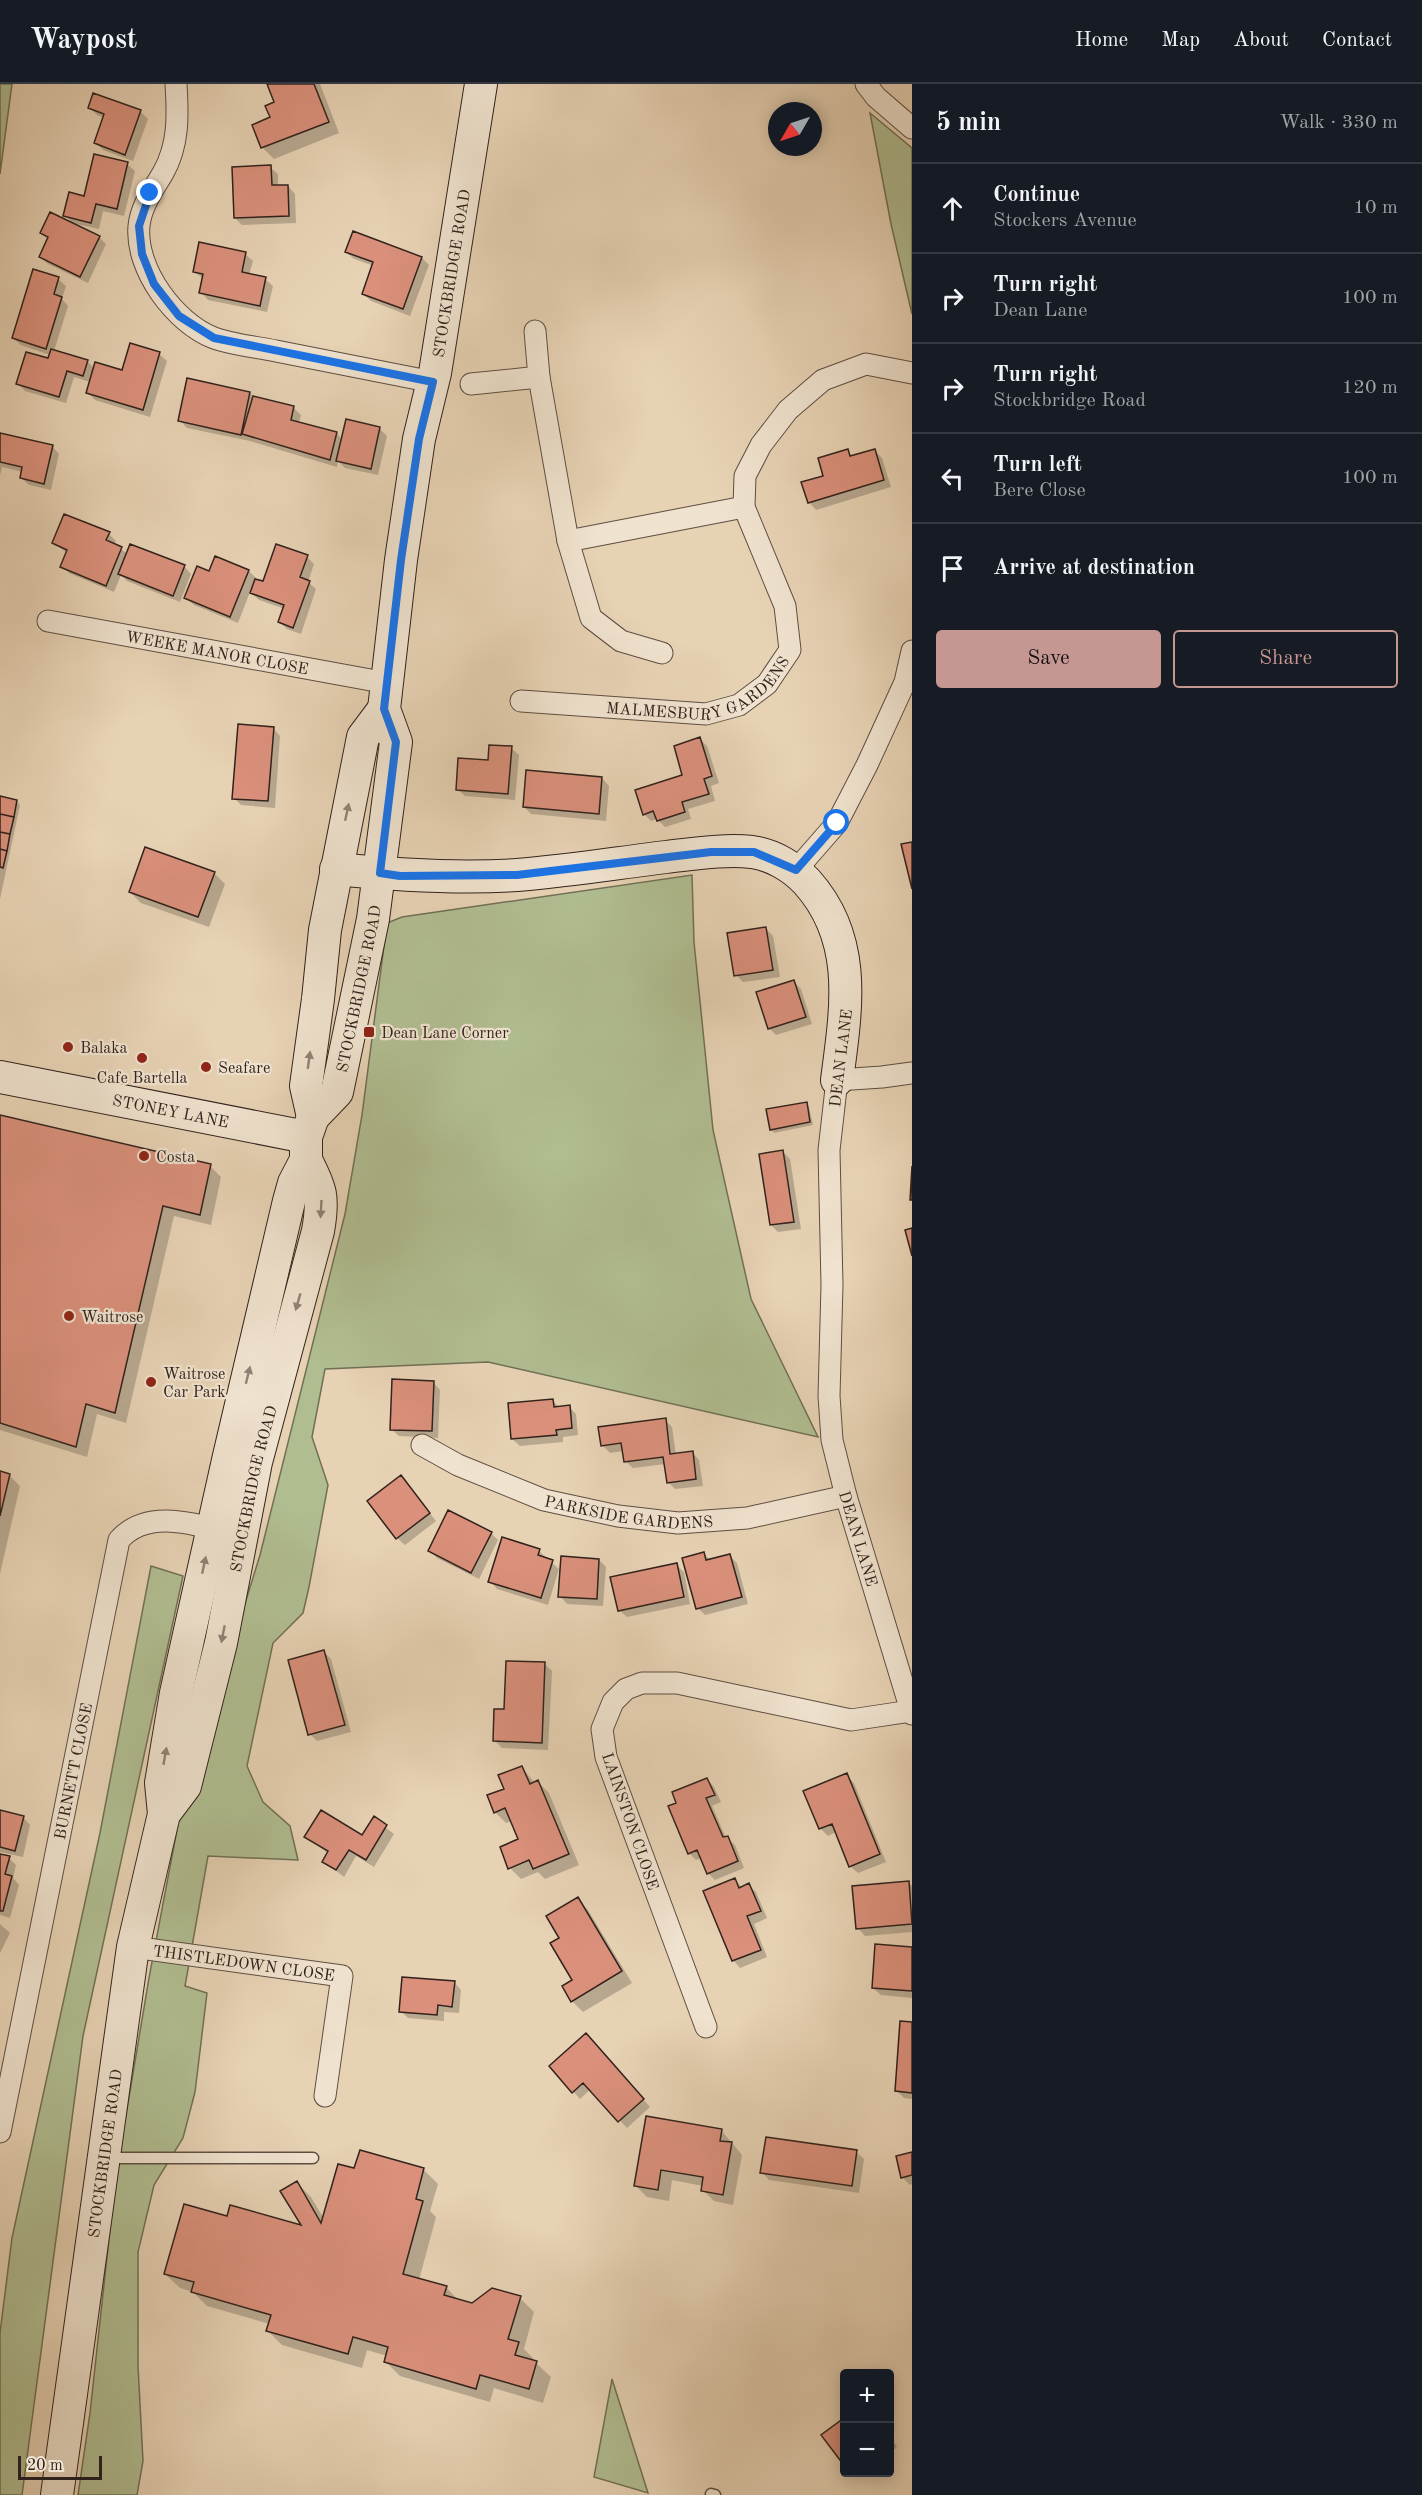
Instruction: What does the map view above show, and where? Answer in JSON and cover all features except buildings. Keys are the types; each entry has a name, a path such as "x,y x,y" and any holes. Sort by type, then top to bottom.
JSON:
{"main road":[{"name":"STOCKBRIDGE ROAD","path":"308,1138 338,1092 363,976 380,873 396,742 385,696 419,439 433,382 481,84"},
{"name":"STOCKBRIDGE ROAD","path":"57,2495 133,1947 165,1814 160,1783 176,1693 226,1532 256,1462 267,1336 318,1231 322,1207 320,1186 308,1138 306,1086 325,930 363,736 385,696"},
{"name":"DEAN LANE","path":"336,869 400,876 517,875 711,852 754,852 796,870 826,906 841,943 847,1006 837,1080"},
{"name":"STONEY LANE","path":"0,1077 308,1138"}],"street":[{"path":"176,84 175,142 164,172 150,193 139,226 142,254 154,284 179,316 214,338 433,382"},
{"path":"866,84 876,97 912,128"},
{"path":"535,331 539,377 568,540 591,618 621,641 662,653"},
{"name":"MALMESBURY GARDENS","path":"521,701 706,714 739,705 767,684 790,650 785,606 744,507 745,476 761,445 788,410 823,380 866,364 912,373"},
{"path":"471,384 539,377"},
{"path":"568,540 744,507"},
{"name":"WEEKE MANOR CLOSE","path":"48,621 385,696"},
{"path":"796,870 837,823 909,681 912,651"},
{"path":"837,1080 912,1072"},
{"name":"DEAN LANE","path":"837,1080 829,1150 832,1285 829,1396 832,1440 846,1496 912,1712"},
{"name":"PARKSIDE GARDENS","path":"422,1445 458,1465 544,1500 618,1516 678,1523 747,1518 846,1496"},
{"name":"BURNETT CLOSE","path":"0,2132 119,1540 128,1530 144,1522 169,1520 226,1532"},
{"name":"LAINSTON CLOSE","path":"706,2027 606,1757 602,1729 613,1701 626,1689 642,1683 677,1683 851,1720 912,1712"},
{"name":"THISTLEDOWN CLOSE","path":"133,1947 342,1976 325,2096"}],"lane":[{"path":"104,2158 312,2158"}],"green space":[{"path":"0,84 12,84 0,174"},
{"path":"870,113 912,148 912,314 891,224"},
{"path":"692,875 694,942 713,1130 751,1299 818,1437 488,1362 325,1369 312,1437 328,1485 309,1587 303,1613 273,1643 247,1766 263,1802 290,1826 298,1860 208,1856 185,1986 207,1993 195,2092 183,2138 154,2185 138,2252 138,2366 143,2461 137,2495 78,2495 90,2413 116,2175 149,1978 180,1814 260,1555 345,1214 362,1115 387,923 402,917"},
{"path":"151,1566 183,1576 83,2036 22,2495 0,2495 0,2333 12,2238 100,1833"},
{"path":"612,2379 648,2493 594,2477"}],"place":[{"name":"Dean Lane Corner","path":"369,1032"},
{"name":"Balaka","path":"68,1047"},
{"name":"Cafe Bartella","path":"142,1058"},
{"name":"Seafare","path":"206,1067"},
{"name":"Costa","path":"144,1156"},
{"name":"Waitrose","path":"69,1316"},
{"name":"Waitrose Car Park","path":"151,1382"}],"route":[{"path":"150,193 139,226 142,254 154,284 179,316 214,338 433,382 419,439 401,560 384,709 396,742 380,873 400,876 517,875 711,852 754,852 796,870 837,823"}]}
